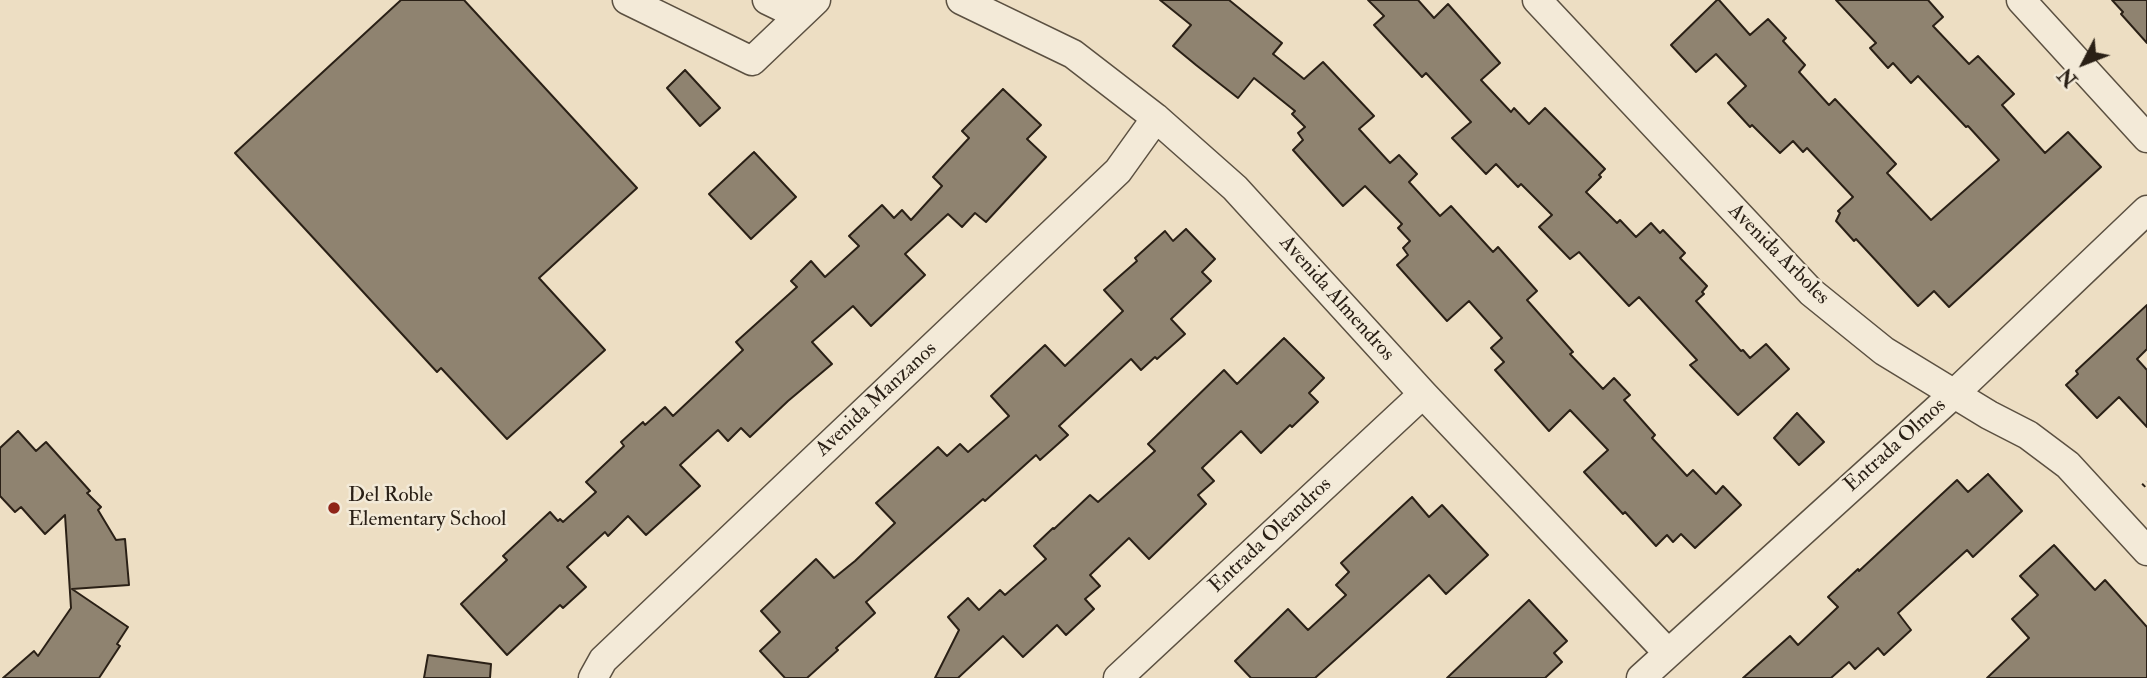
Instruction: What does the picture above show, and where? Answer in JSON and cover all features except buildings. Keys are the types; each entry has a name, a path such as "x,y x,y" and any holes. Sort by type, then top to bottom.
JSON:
{"street":[{"path":"626,0 752,61 807,8"},
{"path":"767,0 807,8"},
{"name":"Avenida Almendros","path":"961,0 1073,54 1156,118 1235,188 1423,394 1668,653"},
{"name":"Avenida Arboles","path":"1537,0 1811,292 1884,351 1989,415 2028,435 2068,465 2147,551"},
{"path":"2021,0 2147,138"},
{"name":"Avenida Manzanos","path":"593,678 603,660 1118,172 1156,118"},
{"name":"Entrada Olmos","path":"1641,678 1955,393 2147,210"},
{"name":"Entrada Oleandros","path":"1118,678 1423,394"}],"place":[{"name":"Del Roble Elementary School","path":"334,508"}]}
